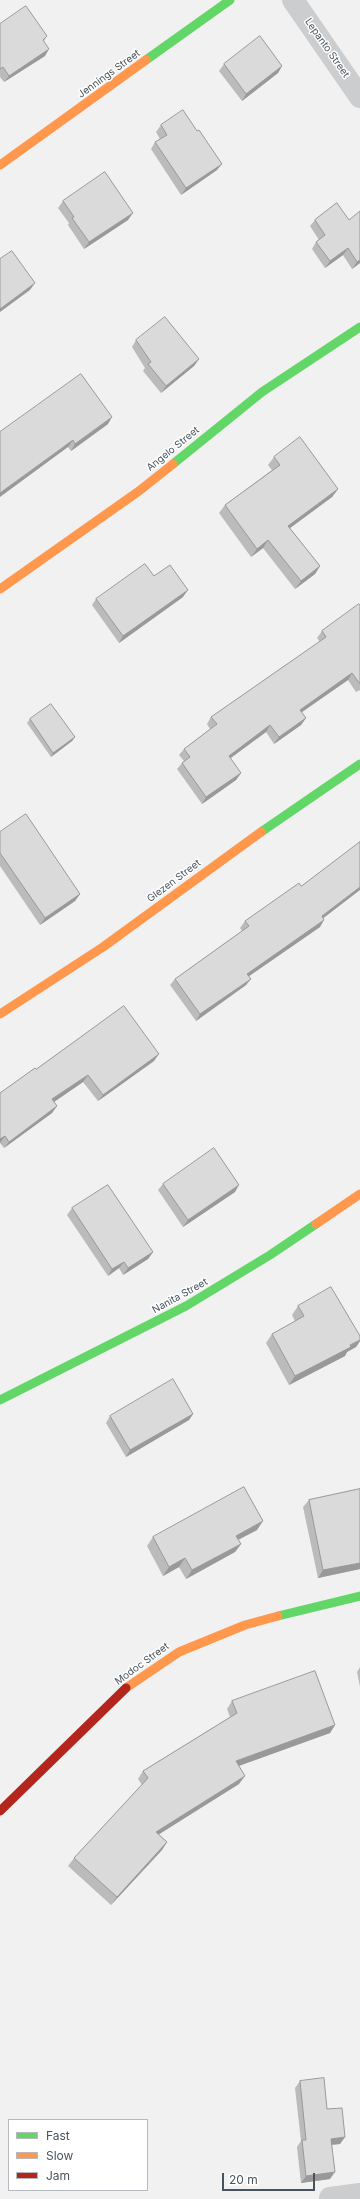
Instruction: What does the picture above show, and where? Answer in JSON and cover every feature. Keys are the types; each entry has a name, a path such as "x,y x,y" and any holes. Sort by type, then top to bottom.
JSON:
{"street":[{"name":"Jennings Street","path":"0,166 230,0"},
{"name":"Lepanto Street","path":"293,0 360,97"},
{"name":"Angelo Street","path":"0,589 133,495 262,392 360,327"},
{"name":"Glezen Street","path":"0,1014 102,947 232,852 360,764"},
{"name":"Nanita Street","path":"0,1400 186,1306 281,1247 360,1194"},
{"name":"Modoc Street","path":"0,1811 129,1685 179,1652 245,1625 325,1603 360,1596"},
{"path":"330,2198 360,2194"}],"building":[{"path":"26,6 47,36 43,40 49,49 9,76 3,67 0,69 0,24"},
{"path":"260,36 282,66 246,94 224,64"},
{"path":"183,110 197,131 199,130 222,164 186,188 155,142 167,135 161,125"},
{"path":"105,172 133,213 89,242 72,218 74,217 63,201"},
{"path":"337,203 349,220 360,211 360,260 357,262 348,248 330,261 316,242 325,235 315,220"},
{"path":"12,251 35,283 0,309 0,259"},
{"path":"165,317 199,359 166,386 148,364 151,362 136,340"},
{"path":"81,374 112,417 75,444 73,440 0,493 0,432"},
{"path":"300,437 338,489 288,526 320,566 301,581 268,540 257,549 225,505 280,465 274,457"},
{"path":"145,564 154,576 170,565 188,590 123,636 96,599"},
{"path":"359,604 360,684 352,673 300,710 306,718 279,737 270,725 229,756 241,773 206,797 182,763 190,757 184,749 217,724 211,717 326,637 322,631"},
{"path":"51,704 75,737 53,753 30,719"},
{"path":"26,814 80,894 45,918 0,853 0,832"},
{"path":"360,842 360,887 322,916 324,920 247,974 251,979 200,1014 175,979 249,926 245,921 299,883 301,886"},
{"path":"124,1006 159,1054 103,1095 88,1075 52,1099 57,1106 9,1142 5,1136 0,1139 0,1093"},
{"path":"214,1148 239,1185 188,1220 163,1184"},
{"path":"108,1185 153,1252 128,1268 124,1262 112,1269 72,1208"},
{"path":"331,1287 360,1336 360,1340 350,1345 351,1347 295,1376 272,1334 304,1316 298,1306"},
{"path":"173,1379 193,1414 130,1450 110,1416"},
{"path":"244,1487 263,1521 236,1536 241,1544 192,1570 185,1558 169,1567 153,1537"},
{"path":"360,1489 360,1563 323,1570 309,1500"},
{"path":"315,1671 335,1725 236,1761 245,1776 156,1832 167,1842 117,1897 74,1858 148,1778 143,1771 237,1713 232,1701"},
{"path":"324,2078 327,2109 342,2108 345,2137 331,2139 335,2172 306,2176 302,2140 306,2140 300,2081"}],"traffic: fast":[{"path":"146,60 230,0"},
{"path":"173,464 262,392 360,327"},
{"path":"261,832 360,764"},
{"path":"0,1400 186,1306 270,1255 316,1224"},
{"path":"278,1616 360,1596"}],"traffic: slow":[{"path":"0,165 146,60"},
{"path":"0,589 139,491 173,464"},
{"path":"0,1014 103,947 261,832"},
{"path":"316,1224 360,1194"},
{"path":"126,1688 179,1652 245,1625 278,1616"}],"traffic: jam":[{"path":"0,1811 126,1688"}]}
